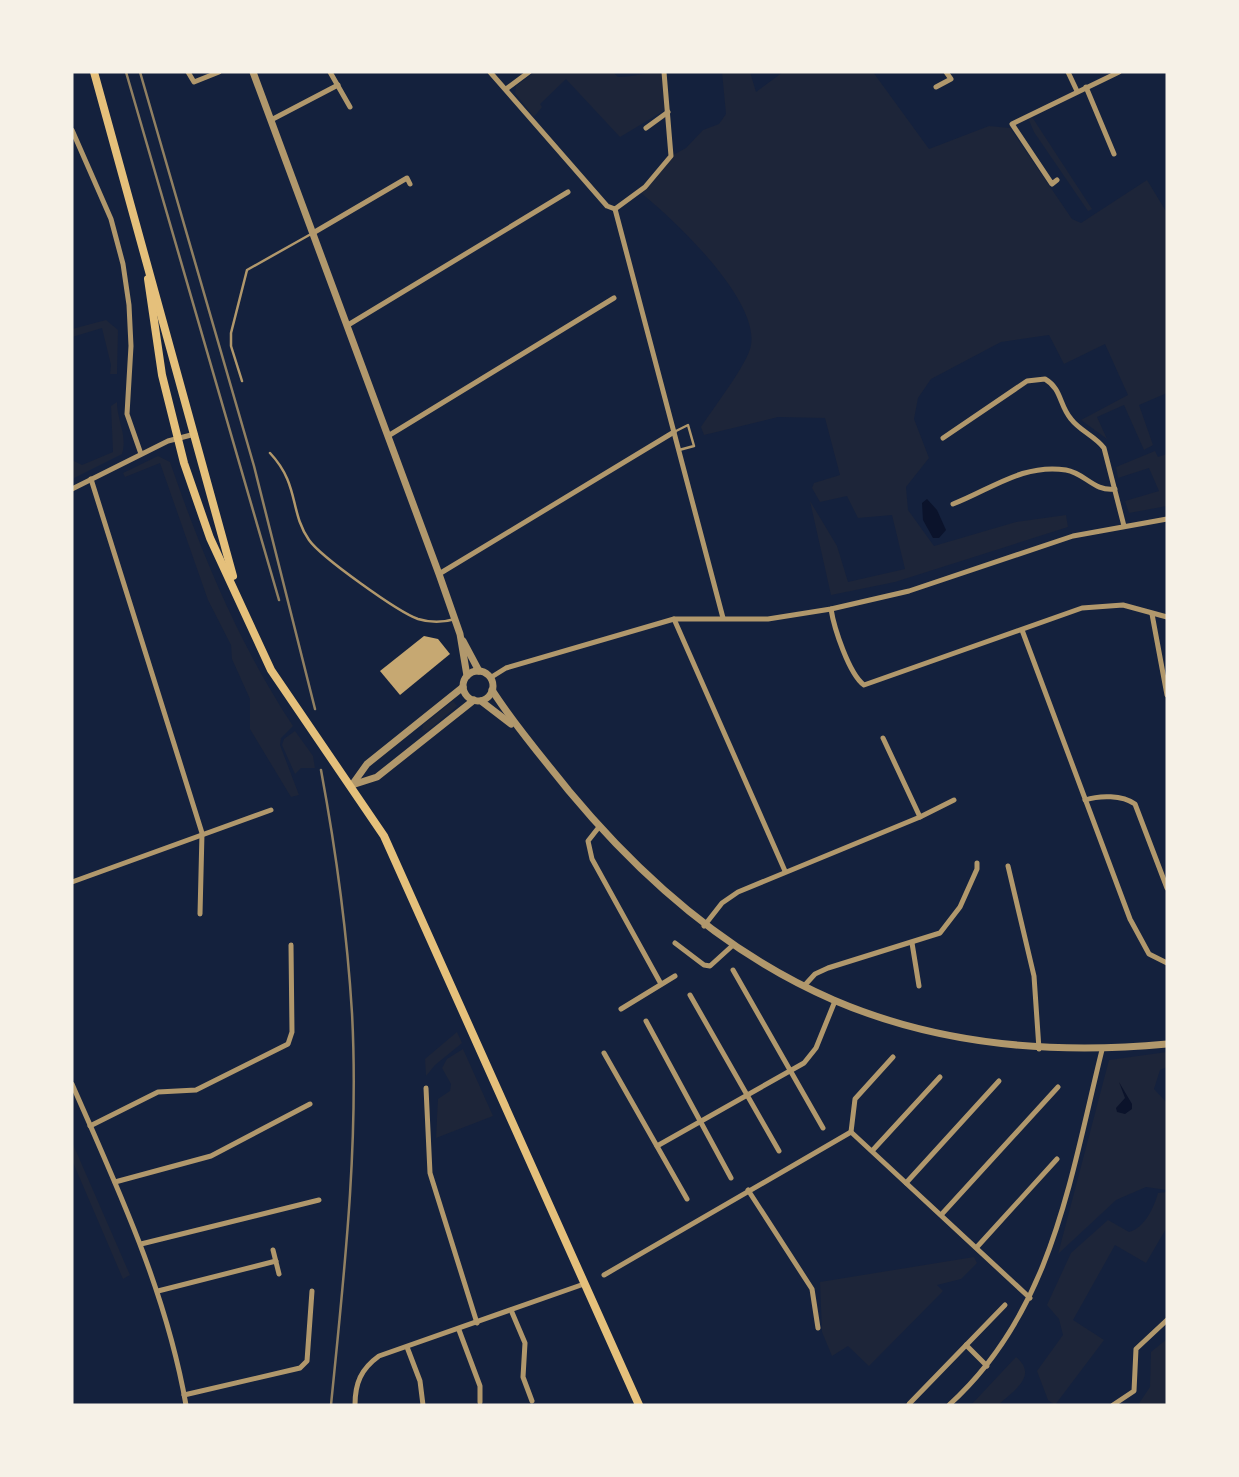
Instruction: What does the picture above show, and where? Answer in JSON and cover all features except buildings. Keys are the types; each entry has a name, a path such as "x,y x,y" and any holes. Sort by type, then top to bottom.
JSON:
{"main road":[{"path":"94,72 148,279 165,325 236,589"},
{"path":"148,279 162,374 178,438 210,538 236,589 271,670 352,785 384,836 639,1405"}],"street":[{"path":"188,72 194,82 219,72"},
{"path":"253,72 460,634 480,671 490,678 492,690 517,729 599,827 648,878 704,926 732,946 835,1000 952,1038 1039,1049 1102,1050 1167,1044"},
{"path":"330,72 350,107"},
{"path":"490,72 591,189 607,206 615,209"},
{"path":"506,89 529,72"},
{"path":"615,209 645,187 671,156 664,72"},
{"path":"936,87 951,79 946,72"},
{"path":"1068,72 1077,91"},
{"path":"1057,180 1052,184 1012,124 1118,72"},
{"path":"271,120 338,85"},
{"path":"1086,87 1114,154"},
{"path":"646,128 668,112"},
{"path":"72,130 111,219 127,284 131,346 127,415 141,454"},
{"path":"313,233 407,178 410,184"},
{"path":"348,325 568,192"},
{"path":"615,209 723,618"},
{"path":"388,436 614,298"},
{"path":"943,438 1027,381 1045,379 1059,391 1073,422 1096,438 1104,448 1124,526"},
{"path":"439,574 674,432"},
{"path":"72,489 141,454 195,433"},
{"path":"953,504 1014,474 1033,472 1066,470 1103,491 1115,489"},
{"path":"91,479 202,833 200,915"},
{"path":"490,678 506,668 674,619 768,619 831,609 909,591 1073,536 1167,519"},
{"path":"831,609 849,661 864,685 1101,604 1123,605 1167,617"},
{"path":"1152,614 1167,695"},
{"path":"674,619 785,871"},
{"path":"1023,630 1141,945 1149,954 1167,963"},
{"path":"352,785 367,764 463,687 467,676 460,634"},
{"path":"467,676 480,671"},
{"path":"463,687 477,701 517,729"},
{"path":"352,785 377,777 492,690"},
{"path":"883,737 920,817"},
{"path":"1085,800 1124,799 1135,804 1167,888"},
{"path":"704,926 729,897 785,871 920,817 954,800"},
{"path":"72,882 271,810"},
{"path":"599,827 588,841 592,859 661,984"},
{"path":"804,986 815,974 828,968 940,933 952,921 977,869 977,863"},
{"path":"1007,866 1034,976 1039,1049"},
{"path":"675,943 704,965 717,962 732,946"},
{"path":"912,943 919,986"},
{"path":"90,1126 158,1092 196,1090 288,1044 292,1032 291,945"},
{"path":"733,971 823,1128"},
{"path":"621,1009 675,976"},
{"path":"690,995 779,1152"},
{"path":"657,1146 811,1056 835,1000"},
{"path":"646,1020 731,1178"},
{"path":"948,1405 987,1366 1030,1298 1052,1242 1102,1050"},
{"path":"604,1053 687,1199"},
{"path":"851,1132 855,1099 893,1057"},
{"path":"872,1151 940,1077"},
{"path":"906,1183 999,1081"},
{"path":"72,1084 141,1244 158,1291 186,1405"},
{"path":"426,1087 432,1179 477,1323"},
{"path":"941,1215 1058,1087"},
{"path":"115,1182 211,1156 310,1104"},
{"path":"851,1132 1030,1298"},
{"path":"604,1275 851,1132"},
{"path":"977,1247 1057,1159"},
{"path":"748,1190 813,1289 818,1328"},
{"path":"141,1244 319,1199"},
{"path":"273,1251 279,1274"},
{"path":"158,1291 276,1261"},
{"path":"355,1405 355,1392 366,1366 379,1356 584,1284"},
{"path":"184,1395 300,1368 307,1361 312,1291"},
{"path":"909,1404 1005,1305"},
{"path":"511,1310 525,1343 523,1377 532,1401"},
{"path":"1113,1405 1133,1391 1136,1349 1167,1320"},
{"path":"459,1330 480,1385 480,1402"},
{"path":"966,1345 987,1366"},
{"path":"407,1347 421,1381 423,1405"}],"lane":[{"path":"242,381 231,346 231,333 247,270 313,233"},
{"path":"674,432 688,425 694,446 678,450"},
{"path":"270,453 288,475 303,528 318,549 410,616 441,623 454,619"}],"shaded area":[{"path":"535,72 613,72 618,77 663,72 665,110 620,137 566,79 540,104 542,107 534,117 515,93 516,86"},
{"path":"722,72 750,72 756,92 783,72 873,72 929,149 989,126 1010,128 1072,219 1081,223 1147,180 1167,213 1167,393 1139,405 1153,445 1144,450 1124,405 1097,417 1107,439 1081,420 1128,395 1105,344 1064,364 1049,335 1001,342 931,379 918,398 914,419 929,458 906,487 908,510 934,546 1016,522 1066,515 1068,527 895,582 831,595 810,501 837,546 848,582 905,569 892,515 858,518 847,496 820,502 812,488 814,483 840,475 825,418 778,417 704,435 701,427 749,353 750,327 742,306 712,262 674,222 641,193 673,155 686,148 703,130 719,124 726,114"},
{"path":"1032,117 1092,209 1088,211 1034,132 1028,118"},
{"path":"106,320 118,330 117,374 110,374 111,365 102,328 72,337 72,329"},
{"path":"117,402 124,441 122,454 72,479 72,460 82,465 113,452 111,406"},
{"path":"1155,451 1158,457 1167,454 1167,506 1129,513 1125,501 1159,491 1149,468 1118,478 1116,467"},
{"path":"158,456 170,462 223,598 256,663 293,726 281,738 280,745 299,795 291,797 250,729 250,699 232,659 231,645 208,600 160,463 125,477 123,473"},
{"path":"927,499 937,510 946,530 939,538 933,538 923,520 922,503"},
{"path":"453,701 457,706 427,731 422,730 423,725"},
{"path":"295,731 313,756 315,768 301,768 295,774 282,745 284,739"},
{"path":"457,1032 462,1043 426,1076 425,1059"},
{"path":"463,1049 493,1116 436,1138 438,1099 450,1091 451,1084 442,1068 447,1059"},
{"path":"1167,1052 1167,1067 1160,1070 1154,1089 1167,1103 1167,1190 1146,1187 1116,1200 1058,1254 1109,1060"},
{"path":"1119,1082 1132,1104 1132,1109 1125,1114 1117,1112 1116,1108 1125,1098"},
{"path":"72,1142 130,1275 123,1279 72,1160"},
{"path":"1167,1192 1167,1227 1146,1263 1115,1245 1073,1320 1104,1340 1055,1405 1048,1400 1037,1371 1063,1335 1059,1319 1047,1305 1071,1253 1108,1220 1129,1232 1135,1230 1148,1216 1158,1193"},
{"path":"974,1257 977,1263 961,1279 937,1285 943,1291 869,1366 848,1346 832,1356 822,1332 820,1282"},
{"path":"1167,1339 1167,1405 1138,1405 1150,1387 1151,1352"},
{"path":"1016,1357 1025,1371 1016,1389 998,1405 971,1405"}],"railway":[{"path":"126,72 279,600"},
{"path":"140,72 254,466 315,709"},
{"path":"321,770 344,921 354,1062 349,1209 331,1405"}]}
